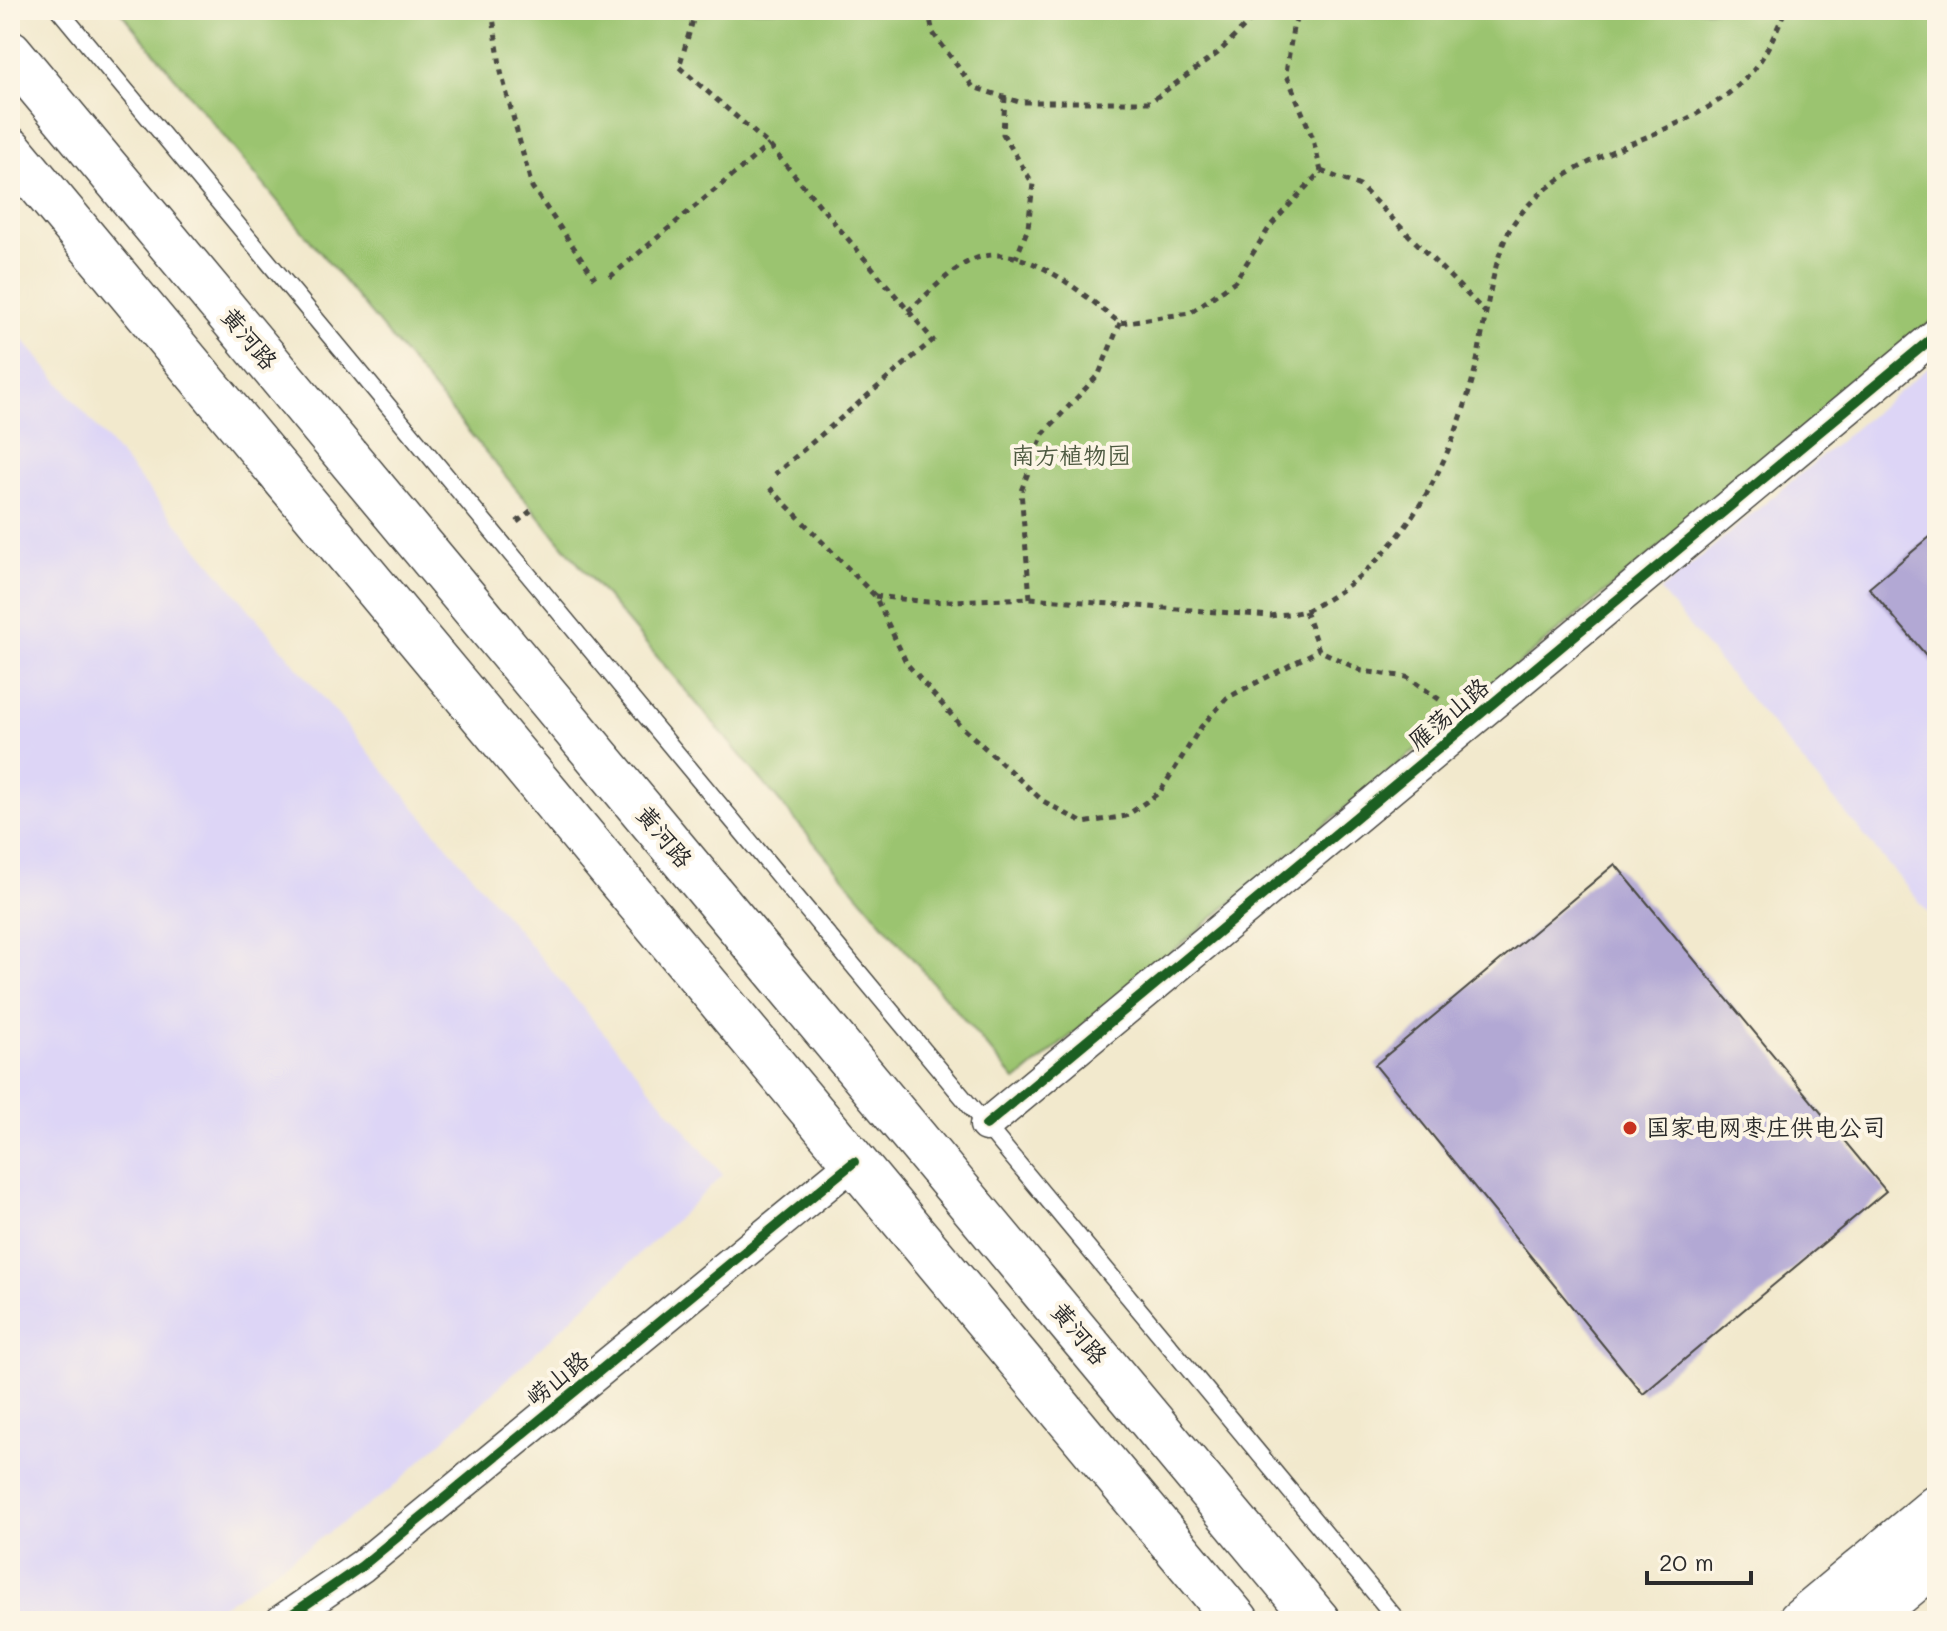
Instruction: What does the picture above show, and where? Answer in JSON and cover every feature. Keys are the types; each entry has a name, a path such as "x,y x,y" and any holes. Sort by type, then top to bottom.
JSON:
{"main road":[{"name":"黄河路","path":"10,52 1318,1621"},
{"path":"10,149 1237,1621"},
{"path":"1800,1621 1937,1507"},
{"path":"1865,1621 1937,1561"}],"street":[{"name":"雁荡山路","path":"986,1125 1937,334"},
{"name":"崂山路","path":"282,1621 362,1566 854,1162"}],"lane":[{"path":"59,10 1398,1621"}],"path":[{"path":"492,10 501,72 532,187 595,278"},
{"path":"696,10 679,67 769,145 933,340 775,474"},
{"path":"928,10 933,33 973,87 1019,102 1150,102 1218,53 1261,10"},
{"path":"1300,10 1293,28 1286,73 1312,136 1321,171"},
{"path":"875,596 928,602 1030,598 1271,616 1305,611 1354,579 1404,532 1446,460 1474,371 1486,313 1512,225 1556,180 1702,112 1751,73 1785,10"},
{"path":"1005,97 1003,134 1033,184 1028,228 1016,258"},
{"path":"610,277 769,145"},
{"path":"908,311 967,262 992,257 1032,260 1120,323 1190,313 1235,281 1271,225 1321,171"},
{"path":"1321,171 1360,186 1486,313"},
{"path":"1030,598 1021,491 1043,434 1099,374 1120,323"},
{"path":"770,488 875,596 907,664 961,726 1043,801 1083,823 1126,816 1160,792 1201,727 1227,698 1319,650"},
{"path":"517,522 533,509"},
{"path":"1305,611 1319,650 1362,671 1407,677 1441,700 1464,728"}],"shaded area":[{"path":"10,324 723,1175 390,1490 227,1603 192,1621 10,1621"},
{"path":"1937,360 1937,923 1660,591"}],"green space":[{"name":"南方植物园","path":"119,10 1937,10 1937,317 1016,1081 566,549"}],"building":[{"path":"1937,531 1937,668 1869,588"},
{"name":"国家电网枣庄供电公司","path":"1615,864 1886,1191 1643,1394 1375,1065"}],"cycle path":[{"path":"986,1125 1937,334"},
{"path":"282,1621 362,1566 854,1162"}],"place":[{"name":"国家电网枣庄供电公司","path":"1630,1128"}]}
